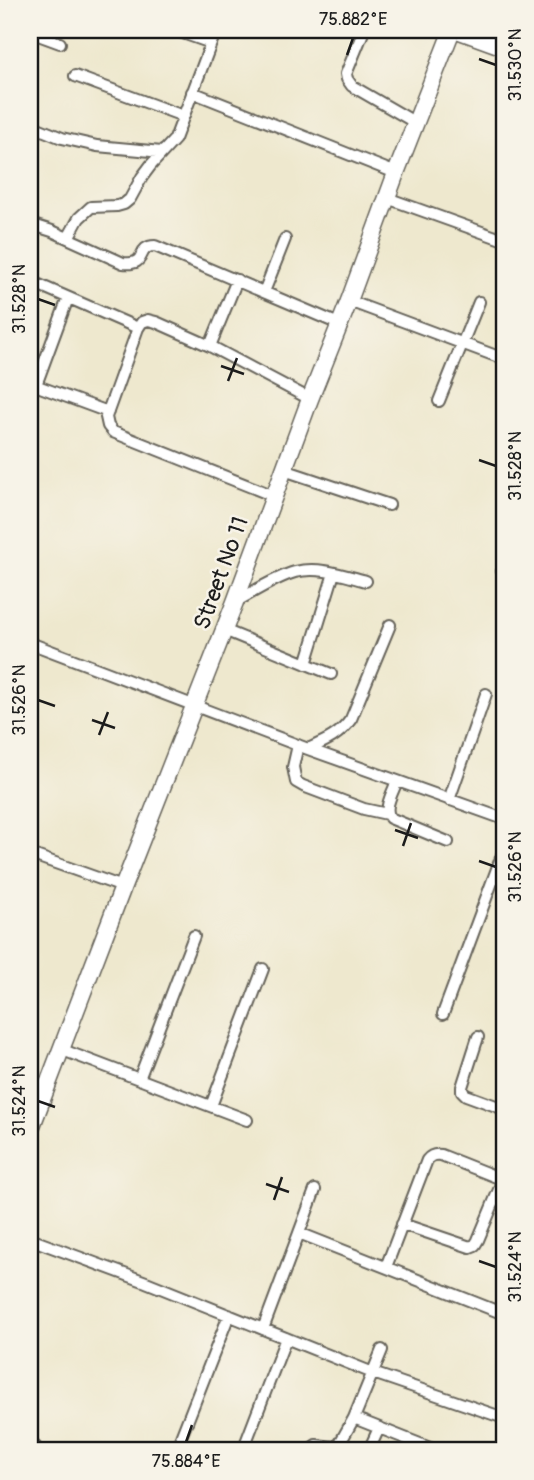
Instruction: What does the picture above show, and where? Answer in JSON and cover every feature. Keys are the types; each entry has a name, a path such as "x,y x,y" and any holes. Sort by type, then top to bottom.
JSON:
{"street":[{"path":"174,30 211,43"},
{"path":"68,238 85,210 91,207 117,206 130,199 142,177 175,139 216,30"},
{"path":"364,30 348,69 347,79 352,86 416,122"},
{"path":"455,30 504,47"},
{"name":"Street No 11","path":"30,1131 235,602 396,173 455,30"},
{"path":"30,32 60,43"},
{"path":"75,76 183,117"},
{"path":"192,92 396,173"},
{"path":"30,125 62,138 97,146 162,152"},
{"path":"387,198 504,240"},
{"path":"30,224 123,263 139,260 145,249 155,246 339,324"},
{"path":"264,292 285,239"},
{"path":"210,346 237,280"},
{"path":"30,281 138,328"},
{"path":"68,298 33,384 108,412"},
{"path":"349,301 504,359"},
{"path":"439,401 479,302"},
{"path":"274,496 113,432 108,426 106,417 138,328 142,322 148,320 210,346 310,399"},
{"path":"284,470 389,505"},
{"path":"235,602 297,572 314,570 366,581"},
{"path":"306,664 334,573"},
{"path":"390,625 351,719 344,730 334,737 303,747 293,767 296,782 364,809 387,814 395,821 448,842"},
{"path":"224,630 331,674"},
{"path":"30,643 303,747 504,819"},
{"path":"449,800 486,694"},
{"path":"387,814 397,781"},
{"path":"443,1014 504,850"},
{"path":"30,854 123,887"},
{"path":"139,1079 194,936"},
{"path":"211,1106 263,969"},
{"path":"478,1037 462,1091 466,1095 504,1109"},
{"path":"60,1049 247,1120"},
{"path":"30,1081 46,1087"},
{"path":"386,1268 402,1224 427,1160 430,1156 435,1154 503,1180 475,1245 464,1246 402,1224"},
{"path":"263,1329 315,1190"},
{"path":"299,1233 504,1314"},
{"path":"30,1238 373,1373 504,1418"},
{"path":"176,1450 229,1315"},
{"path":"243,1450 286,1338"},
{"path":"309,1450 316,1445 335,1447 340,1443 354,1418 382,1350"},
{"path":"354,1418 435,1450"},
{"path":"369,1450 379,1429"}]}
